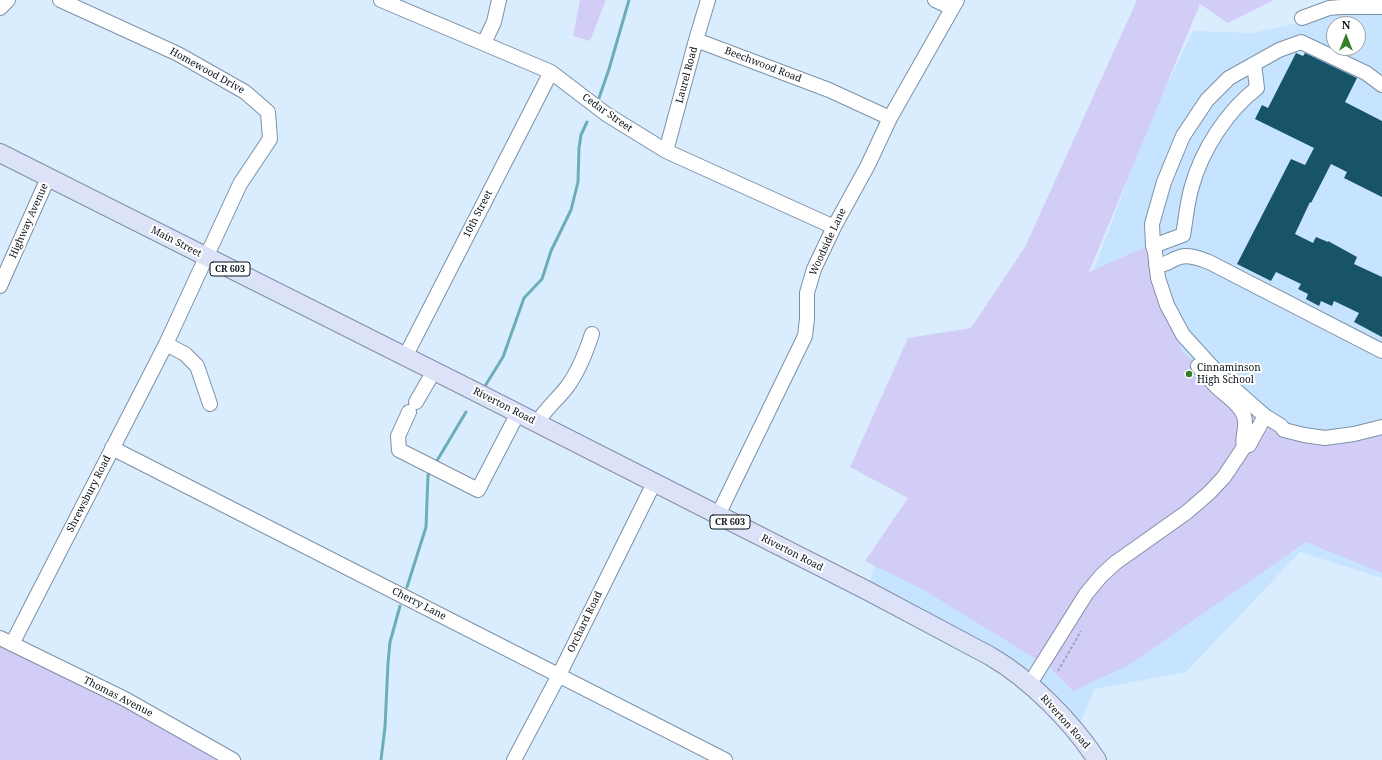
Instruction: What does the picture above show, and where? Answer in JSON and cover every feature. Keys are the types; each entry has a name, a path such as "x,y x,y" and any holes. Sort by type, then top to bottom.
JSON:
{"main road":[{"name":"Main Street","path":"0,153 460,384"},
{"name":"Riverton Road","path":"460,384 868,591 990,656 1000,662 1045,698 1087,745 1097,760"}],"street":[{"path":"0,8 8,0"},
{"name":"Homewood Drive","path":"60,0 178,54 246,92 268,112 270,139 240,184 166,344"},
{"name":"Cedar Street","path":"381,0 551,72 606,114 666,151 834,227"},
{"path":"484,43 494,22 499,0"},
{"name":"Laurel Road","path":"666,151 708,0"},
{"path":"935,0 955,4"},
{"name":"Woodside Lane","path":"718,516 805,336 807,319 807,293 814,269 890,118 955,4"},
{"path":"1302,18 1329,8 1382,7"},
{"name":"Beechwood Road","path":"696,40 829,90 890,118"},
{"path":"1246,446 1242,441 1246,424 1241,409 1215,385 1196,364 1167,305 1158,278 1153,246 1152,224 1164,182 1183,136 1207,100 1229,78 1279,50 1301,42 1366,73 1382,84"},
{"path":"1153,246 1183,235 1191,187 1198,165 1209,143 1244,98 1257,88 1254,64"},
{"name":"10th Street","path":"405,357 551,72"},
{"name":"Highway Avenue","path":"0,286 48,178"},
{"path":"1156,265 1165,265 1178,258 1186,256 1209,262 1382,351"},
{"path":"538,423 543,413 566,388 572,379 587,349 592,334"},
{"path":"1183,335 1224,380 1262,414 1281,426 1284,430"},
{"path":"166,344 185,354 197,366 210,404"},
{"name":"Shrewsbury Road","path":"6,641 112,448 166,344"},
{"path":"434,371 398,436 399,450 439,471 478,490 518,413"},
{"path":"1030,685 1086,594 1101,576 1119,559 1186,512 1209,493 1224,477 1246,446 1262,414"},
{"path":"1246,446 1259,436 1268,432 1280,432 1284,430 1325,438 1347,435 1382,427"},
{"name":"Cherry Lane","path":"112,448 725,760"},
{"name":"Orchard Road","path":"514,760 559,675 654,483"},
{"name":"Thomas Avenue","path":"6,641 125,699 233,760"}],"path":[{"path":"1058,672 1081,631"}],"shaded area":[{"path":"580,0 606,0 590,41 573,36"},
{"path":"1137,0 1274,0 1228,23 1200,4 1089,272 1148,246 1182,352 1284,439 1339,445 1382,433 1382,573 1306,542 1129,665 1073,691 1049,667 927,592 865,561 908,498 850,467 908,338 971,328 1025,247"},
{"name":"Cinnaminson High School","path":"1338,0 1382,0 1382,578 1300,552 1186,672 1094,689 1076,733 1045,698 868,591 875,561 1090,279 1125,188 1134,154 1193,31 1253,33 1307,21"},
{"path":"0,638 237,760 0,760"}],"building":[{"path":"1296,53 1303,56 1305,53 1357,78 1345,102 1382,121 1382,197 1344,178 1347,172 1331,164 1311,203 1310,202 1295,234 1313,243 1316,237 1328,241 1357,257 1354,264 1382,277 1382,337 1354,322 1359,313 1334,301 1332,306 1321,301 1319,306 1306,299 1308,294 1298,289 1301,284 1276,272 1271,281 1237,264 1291,159 1305,165 1314,148 1255,119 1262,105 1268,108"}],"waterway":[{"path":"599,98 629,0"},
{"path":"485,386 503,357 524,298 542,279 551,251 571,210 578,182 581,135 587,122"},
{"path":"435,464 466,412"},
{"path":"407,587 426,527 428,475 431,471"},
{"path":"381,760 385,727 390,642 400,606"}],"place":[{"name":"Cinnaminson High School","path":"1189,374"}]}
